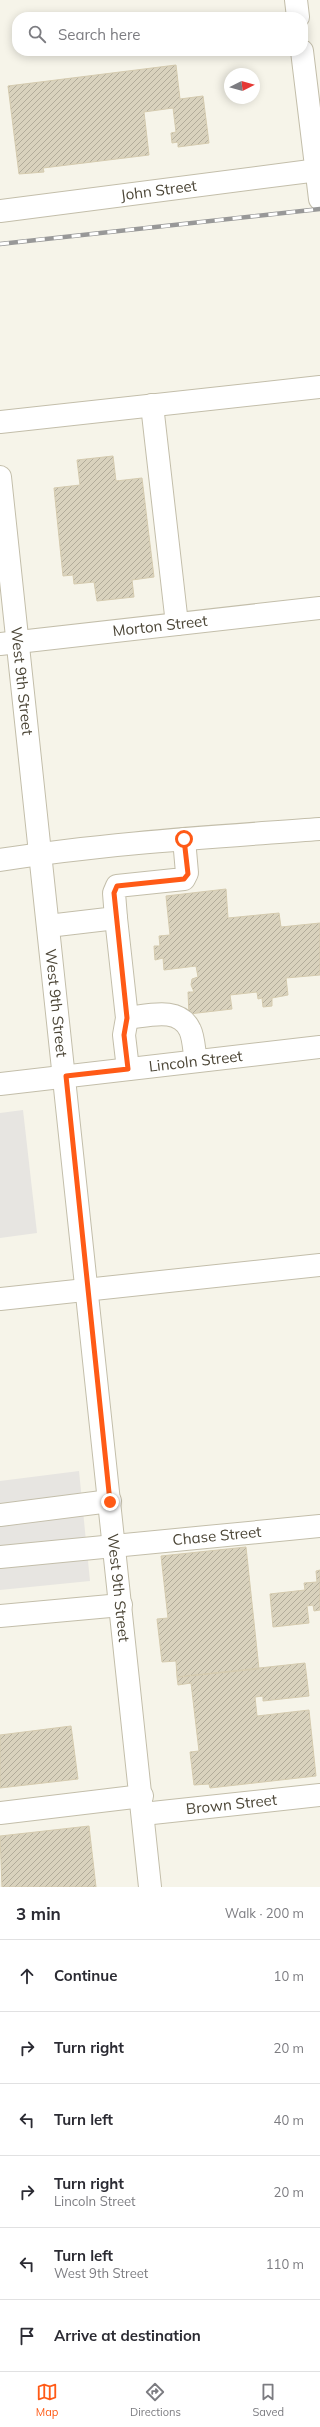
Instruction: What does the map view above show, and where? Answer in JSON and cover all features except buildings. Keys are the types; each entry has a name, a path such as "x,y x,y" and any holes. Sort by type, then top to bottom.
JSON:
{"street":[{"path":"296,0 297,12"},
{"path":"303,56 317,134 320,199"},
{"name":"John Street","path":"0,211 318,170"},
{"path":"0,422 320,386"},
{"path":"152,405 177,624"},
{"name":"West 9th Street","path":"0,477 9,643 39,854 66,1076 150,1887"},
{"name":"Morton Street","path":"9,643 320,608"},
{"path":"0,860 39,854 184,839 320,829"},
{"path":"128,1069 124,1035 127,1018 114,893 117,886 184,879 188,874 184,839"},
{"path":"48,926 116,918"},
{"path":"127,1018 168,1014 178,1016 191,1031 196,1061"},
{"name":"Lincoln Street","path":"0,1084 320,1047"},
{"path":"0,1299 88,1288 320,1265"},
{"path":"0,1515 110,1502"},
{"name":"Chase Street","path":"0,1557 115,1548 320,1526"},
{"path":"0,1616 121,1605"},
{"name":"Brown Street","path":"0,1813 320,1795"}],"shaded area":[{"path":"23,1110 37,1233 0,1238 0,1113"},
{"path":"79,1471 90,1581 0,1590 0,1481"}],"railway":[{"path":"0,244 320,209"}],"route":[{"path":"110,1502 66,1076 128,1069 124,1035 127,1018 114,893 117,886 184,879 188,874 184,839"}]}
